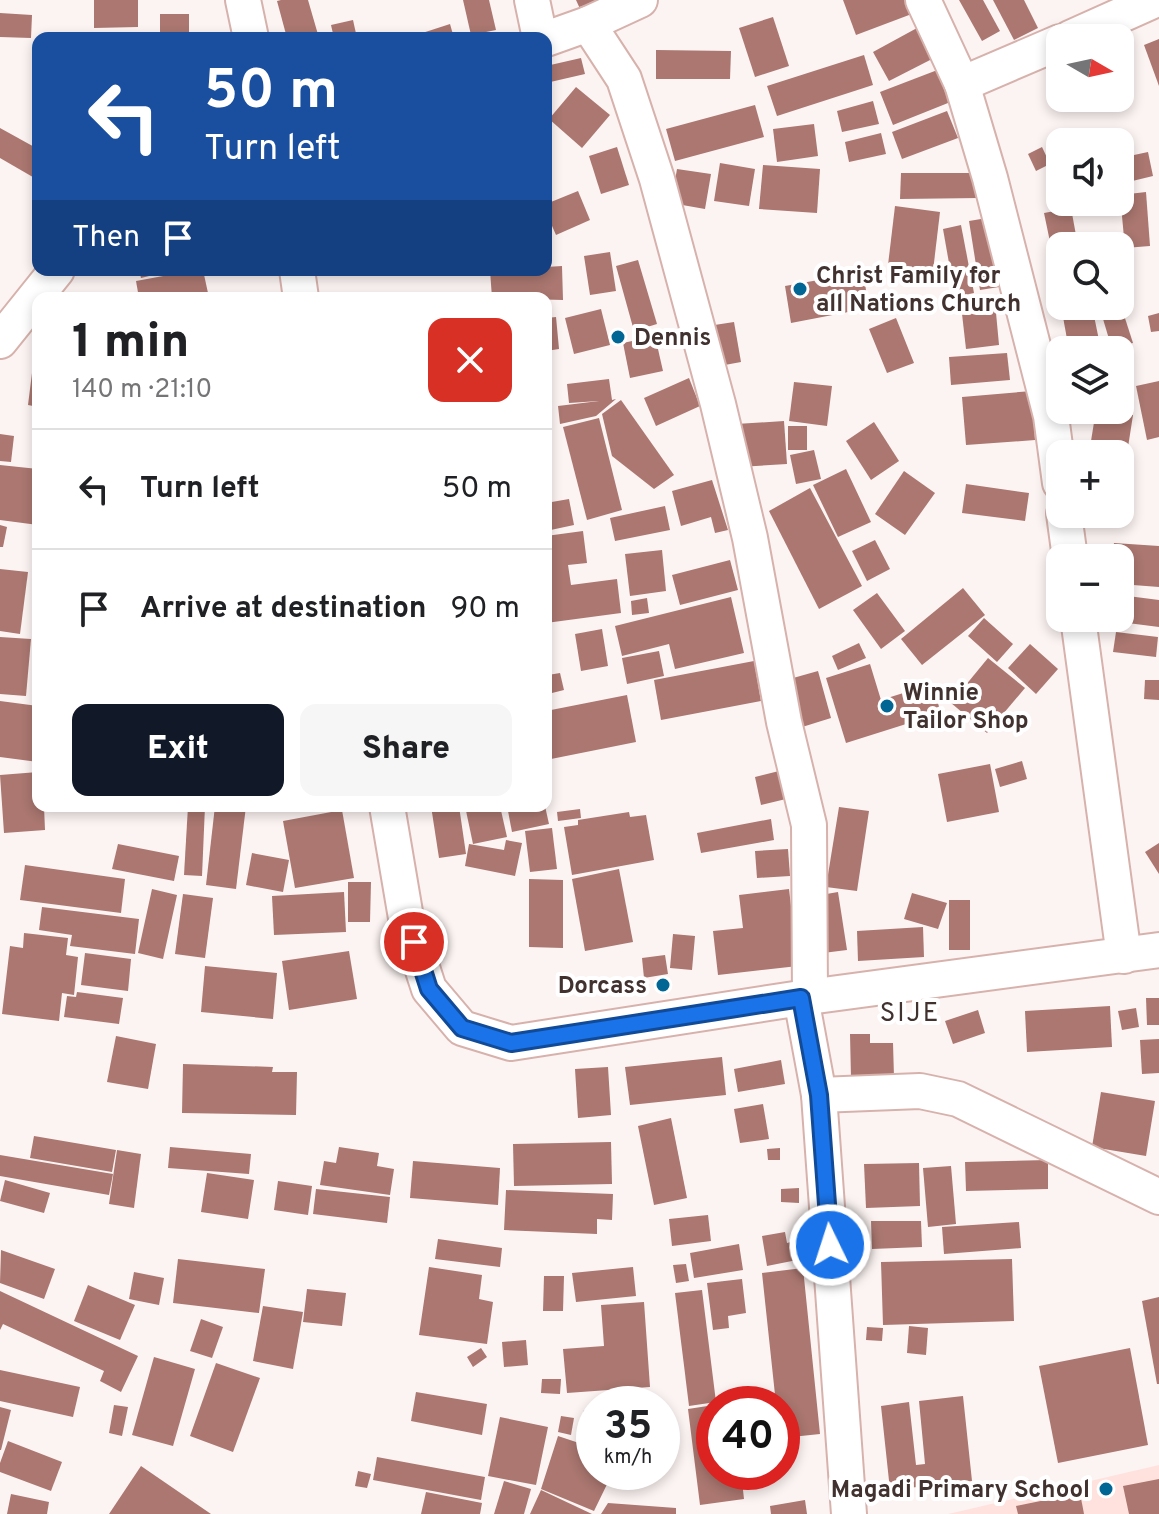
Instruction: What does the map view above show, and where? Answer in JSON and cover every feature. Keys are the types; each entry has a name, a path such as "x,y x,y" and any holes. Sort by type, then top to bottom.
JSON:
{"street":[{"path":"243,0 250,32"},
{"path":"532,0 539,32"},
{"path":"552,37 640,0"},
{"path":"923,0 962,84 999,208 1047,401 1053,440"},
{"path":"1101,24 1155,0"},
{"path":"588,24 624,79 657,179 718,404 750,538 784,722 809,825 806,998 819,1095 849,1514"},
{"path":"962,84 1046,48"},
{"path":"39,292 52,276"},
{"path":"0,341 32,301"},
{"path":"1080,632 1124,956"},
{"path":"388,812 406,918 429,989 462,1028 511,1043 806,998 1159,950"},
{"path":"819,1095 920,1091 958,1099 1159,1197"}],"shaded area":[{"name":"Magadi Primary School","path":"1159,1465 1159,1514 948,1514"}],"building":[{"path":"94,0 138,0 138,27 94,28"},
{"path":"308,0 317,32 285,32 277,1"},
{"path":"463,0 489,0 496,30 470,32"},
{"path":"576,0 607,0 581,11"},
{"path":"843,0 913,0 917,12 856,35"},
{"path":"959,0 983,0 1000,31 982,41"},
{"path":"993,0 1024,0 1038,28 1014,40"},
{"path":"0,13 32,15 31,38 0,37"},
{"path":"160,14 189,14 189,32 160,32"},
{"path":"773,17 789,66 755,77 739,28"},
{"path":"353,20 356,32 333,32 331,25"},
{"path":"450,24 452,32 425,32"},
{"path":"917,28 934,58 889,81 873,52"},
{"path":"1159,39 1159,86 1144,45"},
{"path":"656,50 731,51 730,79 656,79"},
{"path":"864,55 873,85 777,116 767,86"},
{"path":"581,58 585,74 552,82 552,65"},
{"path":"940,69 953,101 893,125 880,92"},
{"path":"576,87 610,115 582,148 552,122 552,115"},
{"path":"873,101 879,124 842,132 837,111"},
{"path":"755,105 764,137 675,161 666,129"},
{"path":"947,111 958,138 902,159 892,132"},
{"path":"814,124 818,156 777,162 773,129"},
{"path":"0,128 32,146 32,177 0,158"},
{"path":"881,133 886,154 849,162 845,142"},
{"path":"617,147 629,185 601,194 589,156"},
{"path":"1042,147 1046,166 1036,171 1028,154"},
{"path":"1148,152 1153,176 1134,181 1134,155"},
{"path":"720,163 755,169 749,206 714,201"},
{"path":"763,165 820,169 817,213 759,209"},
{"path":"677,169 711,174 705,209 671,203"},
{"path":"901,173 980,173 980,198 900,199"},
{"path":"578,191 590,220 556,235 552,226 552,202"},
{"path":"1146,192 1150,246 1134,247 1134,232 1123,232 1122,216 1134,216 1134,193"},
{"path":"895,206 940,212 933,271 888,265"},
{"path":"1044,213 1046,216 1072,216 1075,232 1048,232"},
{"path":"987,218 999,287 980,290 969,221"},
{"path":"961,225 974,293 955,297 943,229"},
{"path":"610,252 616,291 590,295 584,256"},
{"path":"638,260 657,324 634,331 616,266"},
{"path":"562,266 563,300 552,300 552,292 492,292 490,276 552,276 552,267"},
{"path":"863,272 869,308 791,323 785,286"},
{"path":"163,276 204,276 208,292 138,292 136,281"},
{"path":"995,302 999,345 966,349 961,305"},
{"path":"601,309 610,345 574,354 565,318"},
{"path":"1159,313 1159,331 1151,332 1148,316"},
{"path":"552,317 556,317 559,349 552,350"},
{"path":"896,318 914,363 887,373 869,329"},
{"path":"1064,320 1095,320 1098,336 1066,336"},
{"path":"1103,320 1126,320 1131,336 1108,336"},
{"path":"734,322 741,362 714,367 708,326"},
{"path":"655,336 663,371 630,378 623,343"},
{"path":"1007,353 1010,380 951,385 949,357"},
{"path":"32,373 32,406 28,405"},
{"path":"689,378 700,406 656,426 644,398"},
{"path":"609,379 612,400 616,399 596,416 560,424 558,406 599,401 569,403 567,384"},
{"path":"1159,381 1159,437 1147,440 1136,386"},
{"path":"794,382 832,386 827,426 789,421"},
{"path":"1032,391 1035,440 966,445 962,397"},
{"path":"621,400 674,475 654,489 612,456 602,414"},
{"path":"599,418 622,510 587,520 563,427"},
{"path":"784,421 787,464 739,467 736,424"},
{"path":"874,422 899,461 871,480 846,441"},
{"path":"1094,424 1132,424 1129,440 1091,440"},
{"path":"788,426 807,426 807,450 788,450"},
{"path":"0,434 14,436 11,462 0,461"},
{"path":"814,450 821,479 796,484 790,455"},
{"path":"0,465 32,468 32,524 0,520"},
{"path":"846,469 871,522 838,537 813,485"},
{"path":"904,471 935,493 905,535 875,514"},
{"path":"712,480 728,530 715,533 711,517 681,526 672,491"},
{"path":"966,484 1029,493 1025,521 962,513"},
{"path":"810,488 862,586 819,609 769,511"},
{"path":"569,499 574,525 552,530 552,502"},
{"path":"665,506 670,530 615,541 610,518"},
{"path":"0,525 7,527 3,547 0,547"},
{"path":"583,531 587,563 568,565 571,585 617,579 621,613 552,622 552,535"},
{"path":"875,540 890,569 867,581 852,551"},
{"path":"1134,544 1159,546 1159,587 1134,585"},
{"path":"662,550 666,591 630,596 625,554"},
{"path":"730,560 738,590 680,605 672,575"},
{"path":"0,569 28,572 20,634 0,631"},
{"path":"963,588 985,615 922,665 901,639"},
{"path":"877,593 905,631 881,649 853,610"},
{"path":"731,597 744,653 675,669 669,644 622,656 615,626"},
{"path":"1134,597 1159,600 1159,627 1134,624"},
{"path":"647,598 649,613 632,615 631,601"},
{"path":"984,618 1013,644 997,662 968,636"},
{"path":"602,629 608,666 581,671 575,634"},
{"path":"1116,632 1158,637 1156,657 1113,652"},
{"path":"0,637 31,639 26,696 0,694"},
{"path":"859,643 866,658 838,670 832,656"},
{"path":"1030,644 1058,669 1036,694 1008,668"},
{"path":"659,651 664,676 627,684 622,658"},
{"path":"988,658 1025,688 987,733 951,703"},
{"path":"754,661 761,701 661,720 654,680"},
{"name":"Winnie Tailor Shop","path":"870,664 881,700 932,684 941,713 846,743 826,678"},
{"path":"818,671 831,718 799,728 786,680"},
{"path":"560,673 564,690 552,693 552,674"},
{"path":"1145,680 1159,680 1159,700 1144,699"},
{"path":"627,695 636,742 552,759 552,710"},
{"path":"0,701 32,705 32,761 0,757"},
{"path":"1022,761 1027,779 1000,787 995,769"},
{"path":"990,764 999,812 947,822 938,774"},
{"path":"779,771 786,799 761,805 755,777"},
{"path":"32,772 32,812 44,812 45,830 4,833 0,775"},
{"path":"839,807 869,811 857,891 826,887"},
{"path":"580,809 581,818 558,821 557,812"},
{"path":"188,812 205,812 202,876 184,875"},
{"path":"214,812 245,812 236,889 206,885"},
{"path":"342,812 354,878 295,888 283,821"},
{"path":"432,812 460,812 466,854 439,858"},
{"path":"466,812 501,812 507,837 473,844"},
{"path":"508,812 546,812 549,824 512,832"},
{"path":"629,812 630,817 646,815 654,860 572,875 564,827 578,825 578,820"},
{"path":"771,819 774,840 701,853 697,833"},
{"path":"552,828 557,869 530,872 525,831"},
{"path":"506,840 522,843 515,876 465,866 469,844 504,850"},
{"path":"1159,843 1159,874 1145,852"},
{"path":"118,844 179,856 174,881 112,869"},
{"path":"788,849 790,876 757,878 755,851"},
{"path":"252,853 289,860 283,892 246,885"},
{"path":"25,865 125,879 121,913 20,900"},
{"path":"619,869 633,942 585,951 572,879"},
{"path":"529,879 563,880 563,948 529,947"},
{"path":"348,882 371,882 370,922 348,922"},
{"path":"152,889 177,895 163,959 138,953"},
{"path":"789,889 798,966 718,975 713,931 743,928 739,895"},
{"path":"344,892 346,932 274,935 272,896"},
{"path":"838,892 847,950 823,953 815,896"},
{"path":"912,893 947,903 938,929 904,919"},
{"path":"183,894 213,898 205,958 175,954"},
{"path":"949,900 970,900 970,950 949,950"},
{"path":"42,907 139,919 135,954 70,946 72,935 39,930"},
{"path":"923,927 924,957 858,961 857,931"},
{"path":"24,933 68,938 66,955 78,957 74,995 62,993 59,1021 2,1014 10,946 23,948"},
{"path":"673,934 695,936 692,970 670,968"},
{"path":"349,951 357,999 289,1010 282,961"},
{"path":"85,953 131,959 128,991 81,985"},
{"path":"665,955 668,974 644,978 642,958"},
{"path":"205,966 277,973 273,1019 201,1012"},
{"path":"77,992 123,998 119,1024 64,1017 67,996 76,997"},
{"path":"1146,998 1159,998 1159,1025 1147,1025"},
{"path":"1110,1006 1112,1047 1027,1052 1025,1011"},
{"path":"1136,1008 1139,1027 1122,1030 1118,1011"},
{"path":"978,1010 985,1033 953,1044 945,1021"},
{"path":"850,1034 870,1034 870,1043 893,1043 894,1077 851,1078"},
{"path":"116,1036 156,1044 148,1089 107,1082"},
{"path":"1159,1039 1159,1073 1142,1074 1140,1040"},
{"path":"722,1057 726,1095 630,1105 625,1067"},
{"path":"781,1060 785,1084 738,1092 734,1069"},
{"path":"183,1064 273,1067 272,1072 297,1072 296,1115 182,1113"},
{"path":"608,1067 611,1115 578,1118 575,1069"},
{"path":"1101,1092 1155,1101 1146,1156 1092,1147"},
{"path":"763,1104 769,1139 740,1143 734,1109"},
{"path":"671,1118 687,1198 654,1205 638,1126"},
{"path":"34,1136 116,1150 112,1172 30,1158"},
{"path":"611,1142 612,1184 514,1186 513,1144"},
{"path":"170,1147 251,1154 249,1174 168,1168"},
{"path":"339,1147 379,1153 377,1166 394,1169 390,1195 320,1185 324,1161 336,1163"},
{"path":"780,1148 780,1160 768,1160 767,1149"},
{"path":"117,1150 141,1154 134,1208 109,1204"},
{"path":"0,1155 113,1174 109,1195 0,1176"},
{"path":"1048,1160 1048,1189 966,1191 965,1162"},
{"path":"413,1161 500,1168 498,1205 410,1198"},
{"path":"919,1163 920,1206 866,1208 864,1164"},
{"path":"951,1166 956,1224 928,1227 923,1168"},
{"path":"207,1173 254,1180 248,1219 201,1212"},
{"path":"5,1180 50,1193 44,1213 0,1201"},
{"path":"278,1181 312,1186 308,1215 274,1210"},
{"path":"799,1188 799,1203 781,1202 781,1189"},
{"path":"316,1189 390,1197 387,1223 313,1214"},
{"path":"506,1190 613,1194 612,1220 597,1219 597,1234 504,1230"},
{"path":"708,1215 711,1241 672,1246 669,1219"},
{"path":"871,1221 921,1221 922,1247 872,1249"},
{"path":"1019,1222 1021,1248 944,1254 942,1227"},
{"path":"785,1232 787,1243 799,1240 802,1259 767,1266 762,1236"},
{"path":"438,1239 502,1248 500,1267 435,1259"},
{"path":"739,1244 743,1270 694,1278 690,1253"},
{"path":"1,1250 55,1269 44,1299 0,1283"},
{"path":"178,1259 265,1269 259,1313 173,1303"},
{"path":"1012,1259 1014,1321 883,1325 881,1262"},
{"path":"686,1264 689,1281 676,1283 673,1265"},
{"path":"429,1267 482,1275 479,1299 493,1302 487,1344 419,1335"},
{"path":"633,1267 636,1296 576,1302 572,1273"},
{"path":"803,1268 820,1434 800,1436 800,1386 774,1386 762,1273"},
{"path":"134,1272 164,1278 159,1305 129,1299"},
{"path":"544,1276 564,1276 563,1311 543,1311"},
{"path":"742,1279 746,1313 728,1316 729,1328 713,1330 707,1283"},
{"path":"88,1285 135,1305 120,1340 74,1321"},
{"path":"307,1289 346,1293 342,1326 303,1322"},
{"path":"702,1290 714,1386 696,1386 696,1405 689,1406 675,1293"},
{"path":"0,1291 138,1356 121,1392 100,1381 104,1371 3,1324 0,1330"},
{"path":"1159,1297 1159,1384 1157,1384 1142,1301"},
{"path":"644,1302 650,1386 576,1386 576,1392 567,1393 563,1349 604,1346 601,1305"},
{"path":"263,1306 303,1312 293,1369 253,1361"},
{"path":"201,1319 223,1327 212,1358 190,1351"},
{"path":"909,1326 928,1328 926,1355 907,1353"},
{"path":"867,1327 883,1328 882,1341 866,1340"},
{"path":"526,1340 528,1365 504,1367 502,1342"},
{"path":"481,1348 487,1357 473,1367 467,1357"},
{"path":"1130,1348 1148,1445 1058,1463 1039,1366"},
{"path":"154,1357 195,1369 173,1446 132,1435"},
{"path":"216,1363 260,1378 233,1452 190,1436"},
{"path":"0,1370 80,1387 73,1417 0,1401"},
{"path":"542,1379 561,1379 560,1394 541,1393"},
{"path":"416,1392 487,1404 482,1435 411,1421"},
{"path":"963,1396 972,1481 890,1490 881,1406 909,1402 916,1465 925,1464 919,1401"},
{"path":"114,1405 128,1407 122,1436 109,1433"},
{"path":"0,1407 11,1410 1,1450 0,1450"},
{"path":"696,1408 696,1473 688,1409"},
{"path":"561,1416 574,1418 571,1435 558,1432"},
{"path":"500,1417 548,1427 536,1485 488,1476"},
{"path":"558,1436 576,1442 576,1490 604,1490 594,1511 541,1489"},
{"path":"8,1441 62,1462 51,1491 0,1472"},
{"path":"377,1457 485,1477 481,1500 373,1480"},
{"path":"141,1466 211,1514 109,1514"},
{"path":"358,1471 371,1474 367,1488 355,1486"},
{"path":"1159,1479 1159,1514 1129,1514 1123,1486"},
{"path":"504,1481 531,1489 524,1514 494,1514"},
{"path":"541,1490 592,1514 530,1514"},
{"path":"698,1490 743,1490 744,1499 700,1505"},
{"path":"426,1492 482,1503 480,1514 421,1514"},
{"path":"1080,1493 1084,1514 1018,1514 1016,1506"},
{"path":"11,1494 49,1502 47,1514 7,1514"},
{"path":"805,1500 807,1514 771,1514 770,1506"},
{"path":"608,1503 676,1508 676,1514 601,1514"}],"place":[{"name":"Christ Family for all Nations Church","path":"800,289"},
{"name":"Dennis","path":"618,337"},
{"name":"Winnie Tailor Shop","path":"887,706"},
{"name":"Dorcass","path":"663,985"},
{"name":"Magadi Primary School","path":"1106,1489"}],"district":[{"name":"SIJE","path":"910,1012"}],"route":[{"path":"414,942 429,989 462,1028 511,1043 801,998 819,1095 830,1245"}]}
